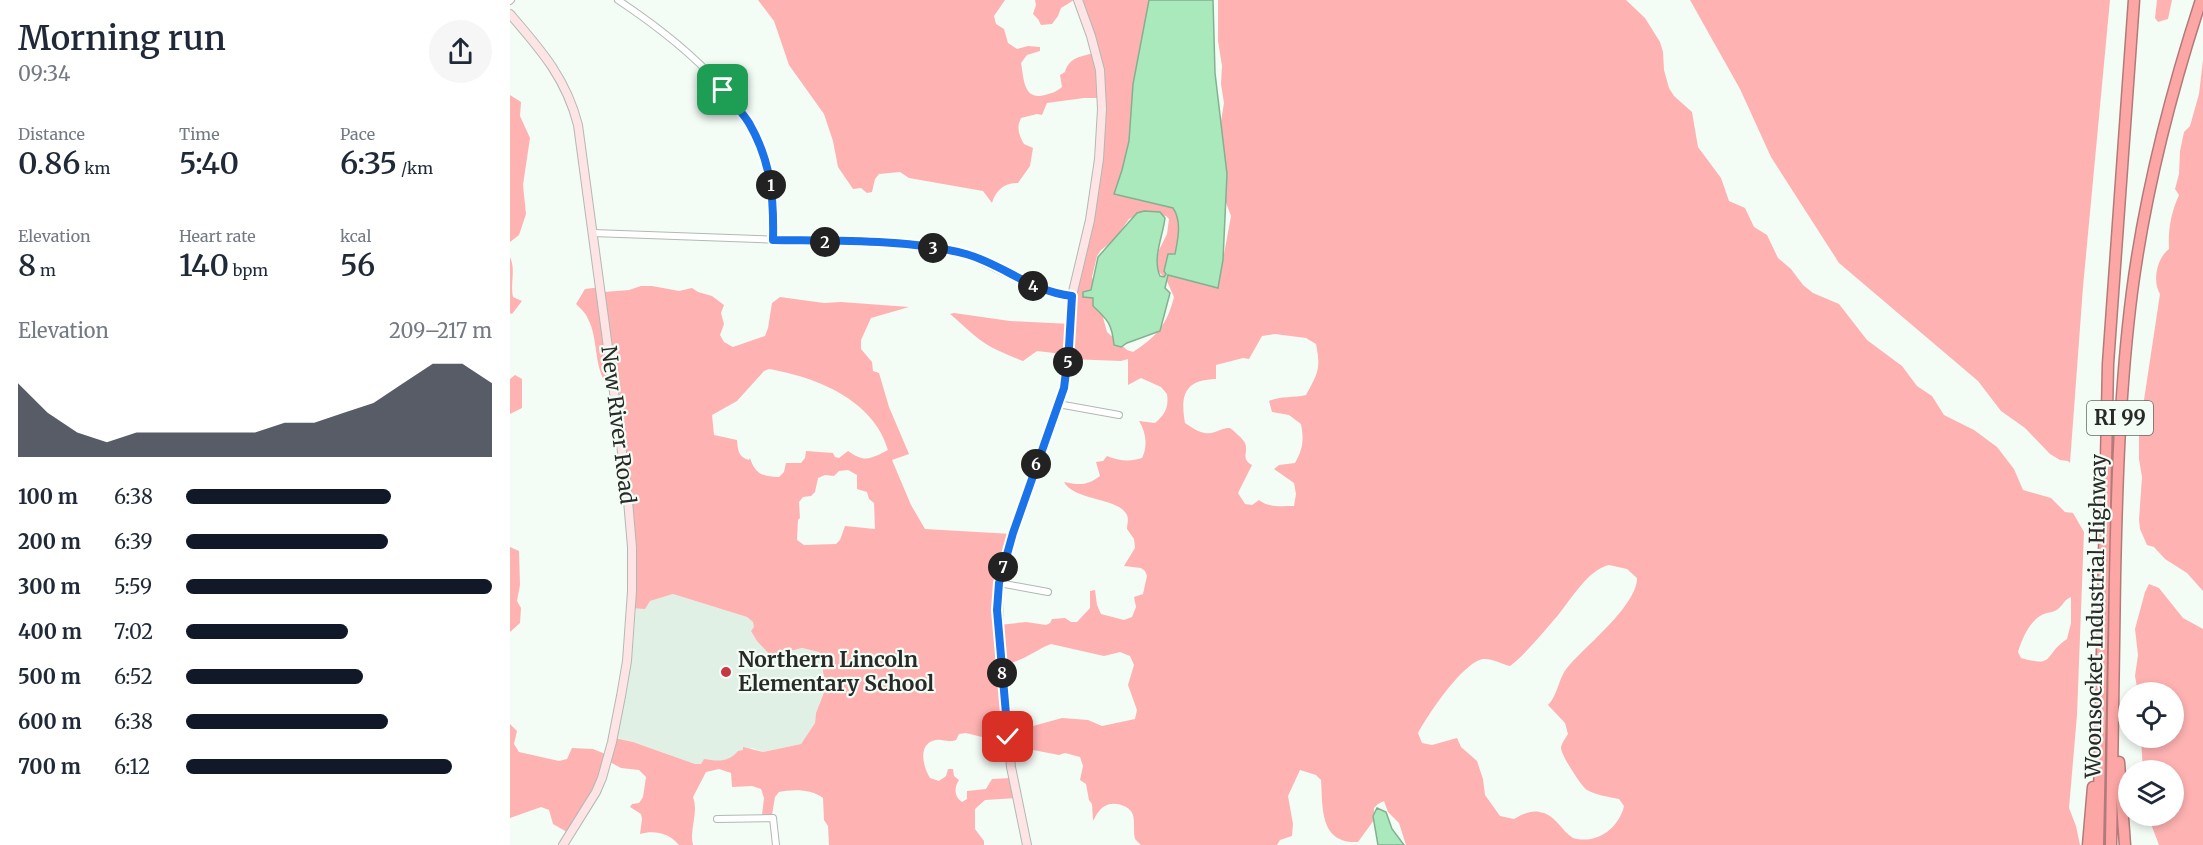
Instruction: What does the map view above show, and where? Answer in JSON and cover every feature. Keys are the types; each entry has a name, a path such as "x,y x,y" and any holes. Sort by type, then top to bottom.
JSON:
{"highway":[{"name":"Woonsocket Industrial Highway","path":"2098,845 2108,364 2134,0"},
{"name":"Woonsocket Industrial Highway","path":"2111,845 2119,445 2132,290 2162,138 2200,0"},
{"path":"2114,667 2119,701 2119,770 2125,845"},
{"path":"2088,845 2101,704"}],"street":[{"path":"618,0 655,25 691,56 723,90 748,123 763,153 770,178 774,199 773,240"},
{"path":"1027,845 1011,767 997,610 999,583 1013,533 1067,372 1072,296 1090,220 1100,150 1102,109 1100,70 1078,0"},
{"name":"New River Road","path":"510,14 551,63 571,99 582,145 627,489 632,591 627,661 606,766 596,792 563,845"},
{"path":"593,232 920,245 965,254 1039,289 1072,296"},
{"path":"1058,404 1119,415"},
{"path":"999,583 1048,592"},
{"path":"717,819 773,818 776,845"}],"shaded area":[{"path":"758,0 1005,0 994,16 996,24 1004,29 1008,43 1017,49 1028,46 1040,47 1040,51 1027,55 1021,63 1026,87 1032,95 1038,96 1052,93 1062,87 1060,75 1065,72 1073,60 1095,53 1078,0 1150,0 1152,6 1143,38 1185,209 1177,252 1172,254 1169,260 1211,283 1222,265 1231,216 1219,184 1218,140 1224,103 1218,41 1218,0 1626,0 1645,18 1660,42 1669,88 1674,96 1692,112 1698,147 1721,178 1729,201 1745,208 1754,227 1767,235 1778,258 1813,293 1839,304 1867,340 1902,366 1917,386 1932,396 1944,415 1974,430 1997,447 2014,469 2023,490 2051,498 2065,512 2073,513 2084,532 2077,715 2069,808 2080,845 1406,845 1399,823 1388,812 1384,801 1374,808 1374,820 1358,842 1345,841 1336,837 1326,822 1321,780 1316,775 1300,770 1288,796 1293,824 1292,836 1280,840 1277,845 1141,845 1135,839 1133,815 1125,806 1112,804 1105,806 1093,821 1092,804 1086,784 1080,780 1083,766 1080,757 1033,750 1010,752 1008,749 990,750 986,748 982,737 966,733 959,734 953,741 930,742 923,756 930,778 939,781 946,776 948,769 953,769 954,776 959,780 956,795 962,802 967,799 967,791 986,789 992,779 1011,778 1017,798 985,800 975,809 975,829 984,841 984,845 829,845 823,798 819,795 802,790 779,792 775,797 772,815 762,815 764,798 761,789 752,786 732,787 731,773 719,769 706,772 693,797 695,809 693,845 679,845 671,838 661,834 651,832 640,834 641,814 630,807 632,804 639,803 643,797 646,777 639,770 621,768 608,761 595,791 567,832 553,824 549,810 541,807 510,818 510,724 517,731 514,744 519,752 559,761 567,759 572,748 593,749 608,755 615,738 701,764 704,759 718,761 730,758 743,750 743,747 763,752 801,744 815,723 816,713 826,687 819,652 802,648 771,656 757,641 751,631 754,627 753,622 747,617 673,594 650,601 645,609 632,608 632,560 613,384 604,380 591,326 586,315 576,304 585,289 601,287 604,292 629,290 641,286 679,291 692,288 712,296 724,305 721,313 724,324 720,335 724,342 733,347 765,336 772,303 780,297 824,303 909,307 871,318 861,340 861,349 872,362 873,371 879,373 889,407 909,454 892,460 911,505 925,529 1012,534 1002,573 999,625 1026,622 1046,625 1052,619 1065,618 1071,622 1077,622 1090,608 1090,591 1095,590 1101,614 1124,620 1132,617 1136,607 1134,597 1143,594 1147,576 1145,571 1141,568 1124,566 1135,548 1134,539 1127,529 1127,515 1115,505 1077,493 1064,482 1083,484 1091,482 1100,476 1096,462 1103,461 1107,456 1124,460 1142,458 1145,439 1139,421 1155,423 1167,407 1167,394 1161,387 1141,378 1128,385 1128,359 1121,361 1069,359 1054,353 1037,351 1023,361 986,344 950,314 1010,321 1071,324 1089,228 1101,98 1047,103 1042,115 1021,118 1018,128 1021,138 1024,144 1033,148 1030,166 1018,183 1009,184 998,191 992,203 983,191 909,178 900,172 879,174 875,179 872,192 867,193 861,188 853,189 838,167 833,141 824,114 789,65 774,21","holes":["1140,213 1166,216 1169,219 1167,234 1159,250 1156,263 1174,297 1160,329 1133,352 1127,350 1107,332 1092,277 1097,256 1114,240 1129,219","1275,334 1306,338 1316,344 1317,371 1306,395 1269,401 1272,412 1289,415 1301,424 1302,444 1295,463 1279,465 1274,469 1294,483 1296,494 1294,506 1271,505 1259,500 1252,505 1245,504 1238,493 1252,465 1246,460 1244,441 1230,428 1207,433 1185,423 1183,404 1187,390 1197,382 1216,379 1216,365 1243,358 1249,359 1262,336","769,369 805,378 824,385 857,405 881,432 888,450 868,458 859,457 848,451 839,458 833,453 806,451 801,463 786,463 784,472 779,477 760,474 754,468 750,458 745,459 741,455 737,440 714,435 712,415 737,401 764,371","848,470 857,475 857,489 867,492 869,499 874,503 875,529 845,526 836,544 804,545 797,540 800,518 799,502 803,497 811,496 815,492 818,478 825,475 834,476 839,471","1609,565 1627,569 1637,578 1629,601 1567,668 1548,705 1565,723 1568,734 1561,747 1562,751 1567,763 1581,783 1591,792 1619,799 1624,806 1617,821 1606,833 1582,840 1573,838 1544,813 1529,812 1514,819 1500,816 1485,795 1477,761 1461,747 1457,738 1432,745 1422,743 1418,733 1446,691 1465,670 1483,659 1510,666 1536,641 1594,572","2071,597 2071,623 2067,639 2045,661 2021,658 2018,652 2032,623 2042,615 2058,609","1051,644 1104,656 1120,652 1130,656 1134,665 1128,685 1137,710 1135,719 1102,726 1088,720 1062,718 1023,731 1008,733 1003,664 1028,656"]},
{"path":"1035,0 1074,0 1061,8 1052,24 1041,25 1033,14"},
{"path":"1149,0 1213,0 1215,73 1227,174 1223,260 1218,288 1168,275 1165,288 1170,293 1160,331 1121,347 1114,345 1110,327 1106,319 1093,306 1093,298 1083,297 1083,292 1091,290 1098,257 1137,213 1160,212 1165,218 1157,262 1160,276 1164,277 1168,254 1175,254 1178,236 1178,219 1173,208 1114,194 1129,141 1133,84"},
{"path":"1690,0 2110,0 2083,287 2070,463 2050,454 2025,428 2001,411 1978,381 1839,263 1771,157 1740,89"},
{"path":"2157,0 2172,0 2168,19 2158,22 2155,18"},
{"path":"2203,60 2203,591 2187,573 2165,559 2154,547 2147,545 2140,529 2142,477 2139,433 2160,294 2156,283 2157,270 2161,258 2169,249 2171,221 2179,195 2175,189 2179,174 2180,151 2184,132 2190,126 2199,94"},
{"path":"510,95 521,102 520,116 530,138 523,185 526,214 519,235 510,242"},
{"path":"510,257 513,266 513,297 522,301 512,314 510,313"},
{"path":"515,375 522,379 522,408 510,414 510,379"},
{"path":"510,547 519,551 520,585 517,601 521,608 520,623 510,632"},
{"path":"2149,584 2159,588 2183,618 2203,629 2203,845 2159,845 2152,826 2184,826 2184,760 2142,760 2142,748 2184,748 2184,682 2136,682 2138,655 2135,629"},
{"name":"Northern Lincoln Elementary School","path":"673,594 747,617 753,622 771,656 802,648 819,652 825,688 815,723 801,744 763,752 752,748 723,762 704,760 701,764 695,764 617,738 632,657 636,608 645,608 650,601"},
{"path":"1377,808 1386,812 1392,829 1404,845 1378,845 1373,816"}],"place":[{"name":"Northern Lincoln Elementary School","path":"726,672"}],"route":[{"path":"723,90 748,123 763,153 774,199 773,240 920,245 965,254 1039,289 1072,296 1064,388 1000,576 997,610 1008,737"}]}
